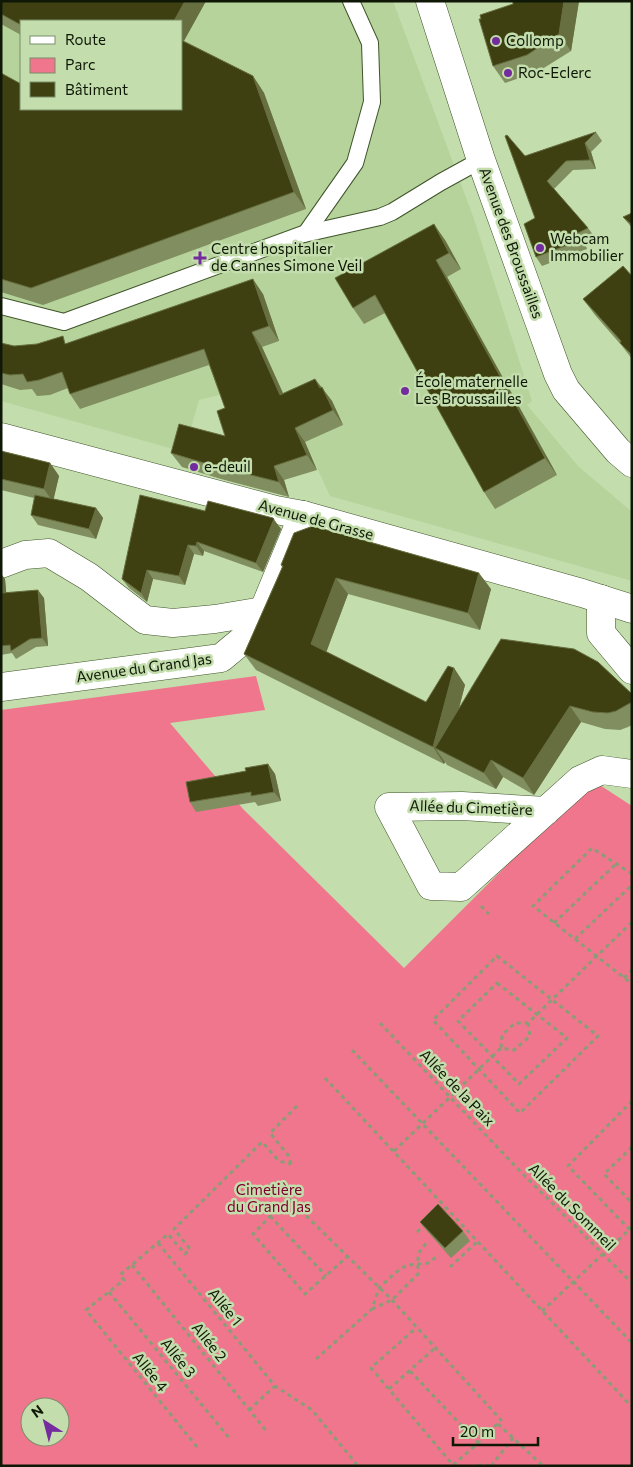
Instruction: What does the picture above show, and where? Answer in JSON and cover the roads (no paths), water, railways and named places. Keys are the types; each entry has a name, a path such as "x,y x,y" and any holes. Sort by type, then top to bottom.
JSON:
{"street":[{"name":"Avenue des Broussailles","path":"430,1 481,160 558,374 566,390 618,451 632,463"},
{"name":"Avenue de Grasse","path":"1,437 276,510 302,515 631,608"},
{"name":"Avenue du Grand Jas","path":"1,687 221,658 256,629 302,515"},
{"path":"1,564 25,555 49,553 89,577 145,620 173,623 216,620 264,611"},
{"path":"601,599 601,633 632,670"},
{"name":"Allée du Cimetière","path":"546,811 462,806 389,807 432,886 461,887 546,811 580,780 602,770 632,774"}],"lane":[{"path":"304,234 355,163 372,102 370,42 351,1"},
{"path":"1,306 64,322 304,234 380,217 392,212 481,160"}],"place":[{"name":"Collomp","path":"496,41"},
{"name":"Roc-Eclerc","path":"508,73"},
{"name":"Webcam Immobilier","path":"540,248"},
{"name":"Centre hospitalier de Cannes Simone Veil","path":"200,258"},
{"name":"École maternelle Les Broussailles","path":"405,391"},
{"name":"e-deuil","path":"194,467"}],"park label":[{"name":"Cimetière du Grand Jas","path":"269,1198"}]}
